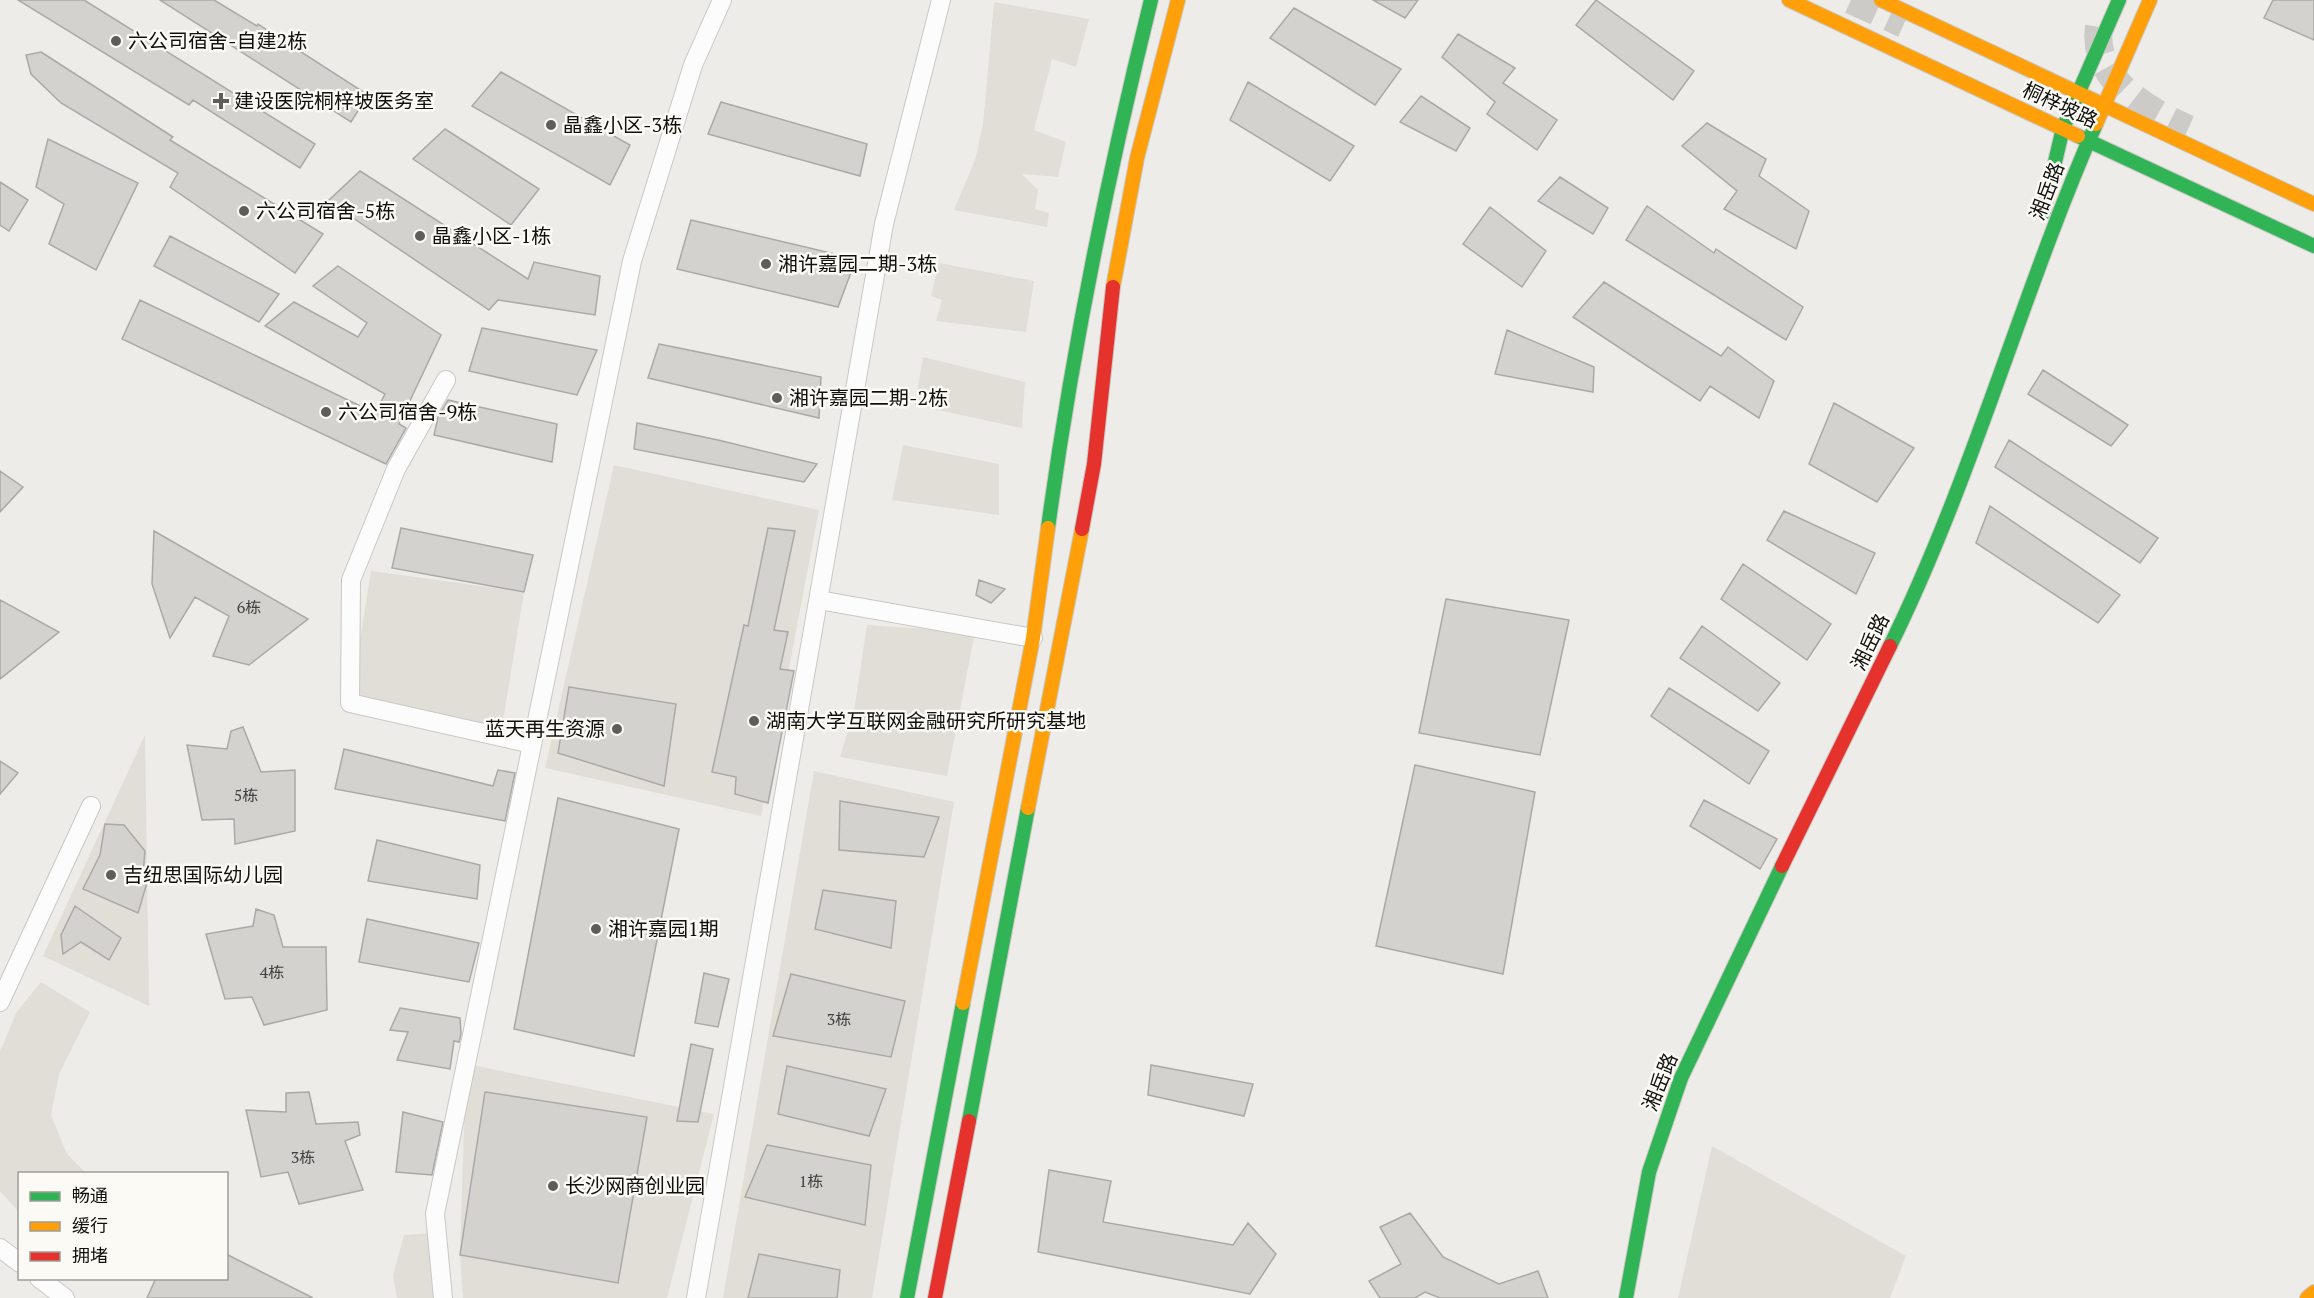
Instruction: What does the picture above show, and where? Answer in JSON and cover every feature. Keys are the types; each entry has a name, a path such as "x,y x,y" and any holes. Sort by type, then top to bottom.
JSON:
{"main road":[{"path":"907,1298 1033,638 1059,446 1084,307 1120,125 1151,0"},
{"path":"934,1298 1094,464 1110,302 1137,158 1178,0"},
{"name":"桐梓坡路","path":"1789,0 2314,246"},
{"name":"桐梓坡路","path":"1881,0 2076,94 2314,204"},
{"name":"湘岳路","path":"1738,925 1896,605 1933,524 2042,219 2063,128 2119,0"},
{"name":"湘岳路","path":"1626,1298 1648,1172 1681,1078 1735,962 1911,603 1964,475 2068,188 2150,0"},
{"name":"湘岳路","path":"1662,1088 1684,1039"},
{"name":"湘岳路","path":"1629,1203 1651,1122"},
{"path":"1613,1298 1621,1247"},
{"path":"2307,1298 2314,1292"}],"street":[{"path":"443,1298 435,1214 632,261 693,65 722,0"},
{"path":"696,1298 884,224 941,0"},
{"path":"446,380 396,469 351,580 350,703 532,744"},
{"path":"819,600 1033,638"},
{"path":"0,1002 91,806"},
{"path":"0,1248 18,1262"},
{"path":"42,1280 65,1298"}],"shaded area":[{"path":"994,2 1089,19 1076,67 1052,59 1034,130 1066,142 1058,177 1022,174 1038,190 1035,209 1049,213 1047,227 954,210 975,160 983,125"},
{"path":"939,263 1034,281 1026,332 936,321 942,300 931,296"},
{"path":"923,357 1025,382 1022,428 915,405"},
{"path":"903,445 999,464 999,515 892,500"},
{"path":"614,465 819,510 761,816 545,768"},
{"path":"371,571 524,592 501,733 350,703"},
{"path":"867,625 975,632 947,776 840,757 854,711"},
{"path":"145,735 149,1006 43,956"},
{"path":"814,771 954,802 872,1298 723,1298"},
{"path":"41,982 90,1012 59,1074 51,1115 67,1154 85,1172 18,1172 18,1211 0,1191 0,1052 16,1013"},
{"path":"466,1064 714,1114 667,1298 463,1298 460,1255"},
{"path":"1712,1146 1906,1256 1890,1298 1678,1298"},
{"path":"432,1233 437,1298 397,1298 393,1276 404,1235"}],"building":[{"name":"六公司宿舍-自建2栋","path":"18,0 84,0 315,144 300,168 193,100 189,105"},
{"path":"160,0 214,0 257,26 258,24 368,95 351,122"},
{"path":"1373,0 1418,0 1405,18"},
{"path":"1596,0 1694,71 1673,100 1576,25"},
{"path":"2273,0 2314,0 2314,40 2264,18"},
{"path":"1294,8 1401,69 1375,105 1270,38"},
{"path":"1458,34 1515,68 1503,83 1557,120 1537,150 1487,114 1495,102 1442,57"},
{"path":"41,52 173,137 170,140 323,234 295,273 170,187 178,173 61,103 31,74 26,55"},
{"name":"晶鑫小区-3栋","path":"501,72 630,145 610,185 472,106"},
{"path":"1248,82 1354,146 1330,181 1230,120"},
{"path":"1421,96 1470,128 1456,151 1400,122"},
{"path":"721,102 867,144 860,176 708,134"},
{"path":"1707,123 1766,159 1759,176 1809,211 1796,249 1724,209 1737,191 1682,146"},
{"path":"445,129 539,189 511,225 413,159"},
{"path":"48,139 138,183 96,270 49,244 64,204 36,187"},
{"name":"晶鑫小区-1栋","path":"360,171 528,279 534,262 600,276 595,315 498,300 489,310 328,201"},
{"path":"1560,177 1608,208 1593,234 1538,201"},
{"path":"0,182 28,200 9,231 0,225"},
{"path":"1647,206 1714,253 1716,249 1803,307 1786,340 1626,240"},
{"path":"1490,207 1546,251 1522,287 1463,244"},
{"name":"湘许嘉园二期-3栋","path":"691,220 856,259 838,307 677,269"},
{"path":"170,236 279,294 259,322 154,266"},
{"path":"338,266 441,335 399,424 406,428 386,464 122,339 140,300 375,413 385,394 265,326 294,302 358,337 367,323 313,286"},
{"path":"1604,282 1721,356 1728,347 1774,381 1759,418 1710,386 1700,401 1573,317"},
{"path":"482,328 597,350 577,395 469,371"},
{"path":"1507,330 1594,367 1593,392 1495,374"},
{"name":"湘许嘉园二期-2栋","path":"659,344 821,377 819,418 648,378"},
{"path":"2043,370 2128,425 2111,446 2028,394"},
{"path":"448,400 557,424 552,462 434,435 438,417"},
{"path":"1834,403 1914,448 1877,502 1809,464"},
{"path":"637,423 817,464 804,482 634,449"},
{"path":"2009,440 2158,538 2140,563 1995,467"},
{"path":"0,471 23,487 0,512"},
{"path":"1990,506 2120,595 2098,623 1976,543"},
{"path":"1784,511 1875,553 1856,594 1767,540"},
{"path":"401,528 533,555 524,592 392,568"},
{"name":"湖南大学互联网金融研究所研究基地","path":"768,528 795,531 774,630 788,632 780,669 794,671 768,803 735,794 736,777 712,772 744,625 748,626"},
{"path":"154,531 308,619 249,665 213,656 229,616 195,597 170,638 152,584"},
{"path":"1743,564 1831,624 1807,660 1721,599"},
{"path":"979,580 1005,589 991,603 976,595"},
{"path":"1446,599 1569,620 1540,755 1419,733"},
{"path":"0,600 59,632 0,679"},
{"path":"1702,626 1780,683 1758,711 1680,658"},
{"name":"蓝天再生资源","path":"569,687 676,704 664,786 558,753"},
{"path":"1669,688 1769,751 1749,784 1651,716"},
{"path":"243,727 261,772 295,770 295,831 235,844 234,819 202,820 187,745 227,749 231,731"},
{"path":"344,749 493,786 498,770 515,773 505,821 335,789"},
{"path":"0,761 18,773 0,794"},
{"path":"1415,765 1535,792 1503,974 1376,946"},
{"name":"湘许嘉园1期","path":"558,798 679,829 634,1056 514,1029"},
{"path":"1704,800 1777,839 1760,869 1690,826"},
{"path":"840,801 939,817 924,857 839,850"},
{"path":"105,824 124,825 145,851 143,874 146,886 138,913 83,889 100,855"},
{"path":"377,840 480,865 477,899 368,881"},
{"path":"823,890 896,901 891,948 815,929"},
{"path":"75,906 121,938 109,960 81,942 63,954 61,935"},
{"path":"256,909 274,915 283,947 326,947 327,1010 264,1025 252,997 225,999 206,934 253,926"},
{"path":"367,919 479,943 469,982 359,962"},
{"path":"704,973 729,979 718,1027 695,1023"},
{"path":"791,974 905,1001 891,1057 773,1036"},
{"path":"400,1008 460,1018 461,1034 459,1042 454,1041 450,1069 397,1060 408,1032 390,1030"},
{"path":"691,1044 713,1049 698,1122 677,1121"},
{"path":"1151,1065 1253,1084 1244,1116 1148,1095"},
{"path":"787,1066 886,1089 869,1136 778,1114"},
{"path":"309,1092 316,1124 358,1122 360,1135 345,1141 363,1190 299,1204 288,1172 261,1177 246,1110 286,1112 286,1093"},
{"name":"长沙网商创业园","path":"485,1092 647,1117 618,1283 460,1255"},
{"path":"403,1112 443,1122 432,1175 396,1172"},
{"path":"767,1145 871,1165 865,1225 745,1197"},
{"path":"1049,1170 1111,1181 1103,1222 1233,1245 1248,1223 1276,1254 1250,1294 1038,1252"},
{"path":"1410,1213 1443,1257 1499,1284 1538,1271 1548,1298 1440,1298 1425,1292 1415,1298 1380,1298 1369,1281 1401,1264 1380,1227"},
{"path":"759,1254 840,1270 837,1298 748,1298"},
{"path":"228,1255 313,1298 147,1298 155,1280 228,1280"}],"tunnel":[{"path":"1851,0 1904,24"},
{"path":"2099,27 2099,46 2104,62 2125,91 2156,113 2188,129"}],"traffic: fast":[{"path":"1048,528 1068,395 1092,262 1151,0"},
{"path":"2043,213 2063,128 2119,0"},
{"path":"1890,646 1947,517 2044,254 2096,124"},
{"path":"2078,136 2314,246"},
{"path":"969,1121 1028,808"},
{"path":"1626,1298 1649,1172 1681,1078 1782,866"},
{"path":"907,1298 963,1003"}],"traffic: slow":[{"path":"1113,287 1137,158 1178,0"},
{"path":"1789,0 2078,136"},
{"path":"1881,0 2314,204"},
{"path":"2096,124 2150,0"},
{"path":"963,1003 1033,638 1048,528"},
{"path":"1028,808 1082,529"},
{"path":"2307,1298 2314,1292"}],"traffic: jam":[{"path":"1082,529 1094,464 1113,287"},
{"path":"1782,866 1890,646"},
{"path":"935,1298 969,1121"}],"place":[{"name":"六公司宿舍-自建2栋","path":"116,41"},
{"name":"建设医院桐梓坡医务室","path":"221,101"},
{"name":"晶鑫小区-3栋","path":"551,125"},
{"name":"六公司宿舍-5栋","path":"244,211"},
{"name":"晶鑫小区-1栋","path":"420,236"},
{"name":"湘许嘉园二期-3栋","path":"766,264"},
{"name":"湘许嘉园二期-2栋","path":"777,398"},
{"name":"六公司宿舍-9栋","path":"326,412"},
{"name":"湖南大学互联网金融研究所研究基地","path":"754,721"},
{"name":"蓝天再生资源","path":"617,729"},
{"name":"吉纽思国际幼儿园","path":"111,875"},
{"name":"湘许嘉园1期","path":"596,929"},
{"name":"长沙网商创业园","path":"553,1186"}]}
